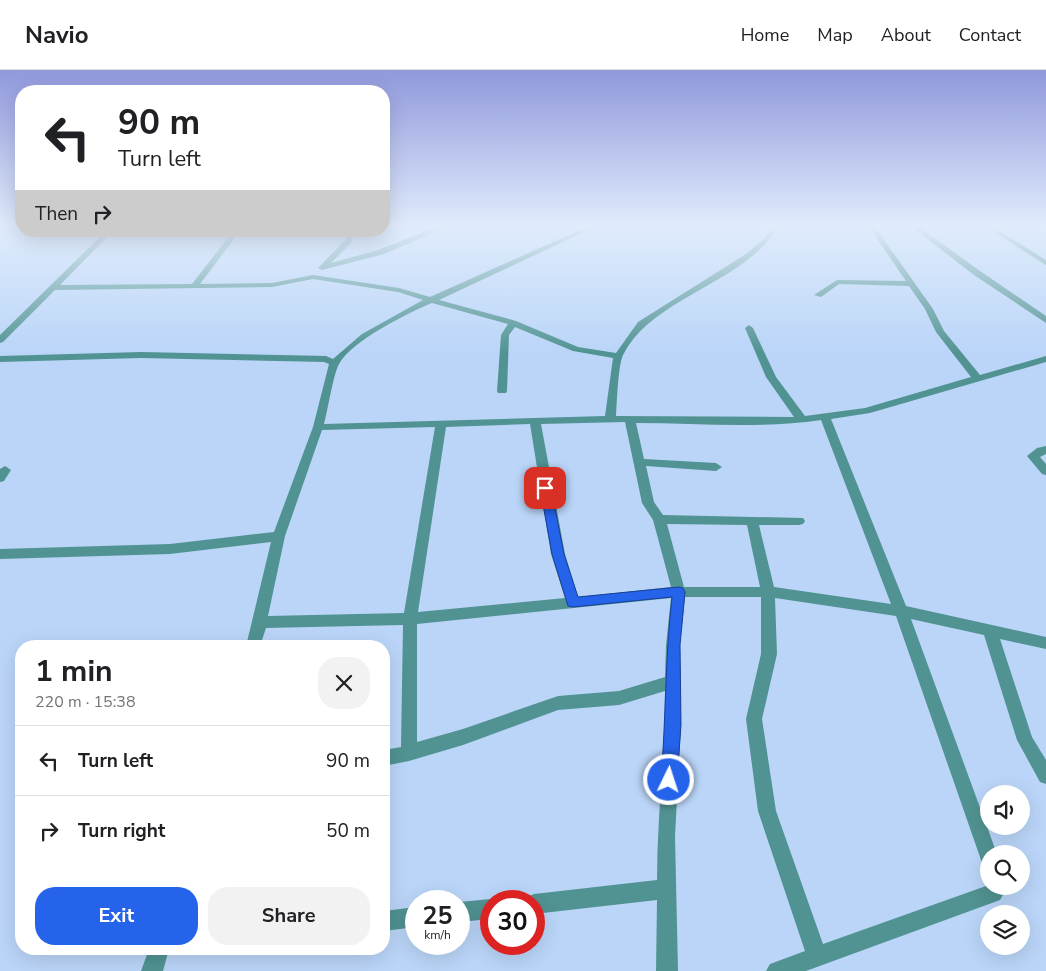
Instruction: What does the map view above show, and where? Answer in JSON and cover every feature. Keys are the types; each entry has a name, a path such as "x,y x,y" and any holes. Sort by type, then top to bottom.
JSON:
{"street":[{"path":"0,340 71,269"},
{"path":"194,286 207,269"},
{"path":"313,277 321,269"},
{"path":"255,640 279,536 318,427 334,363 343,351 401,314 499,269"},
{"path":"610,419 618,356 641,324 728,269"},
{"path":"900,269 928,309 940,332 977,378"},
{"path":"970,269 1046,320"},
{"path":"52,288 272,285 313,277 399,290 513,323 576,349 618,356"},
{"path":"818,294 837,282 910,284"},
{"path":"502,391 505,336 513,323"},
{"path":"749,328 771,377 802,420"},
{"path":"0,360 142,355 310,358 326,359 334,363"},
{"path":"318,427 610,419 802,420 866,411 1046,359"},
{"path":"825,417 901,611 985,845"},
{"path":"630,420 648,503 659,519 679,592 673,645 673,725 666,836 667,971"},
{"path":"535,421 558,554 573,602"},
{"path":"409,753 410,619 441,424"},
{"path":"1046,450 1040,450 1033,456 1046,472"},
{"path":"639,462 716,467"},
{"path":"659,519 799,521"},
{"path":"752,520 768,592 769,654 754,719 767,811 817,957"},
{"path":"0,554 170,549 279,536"},
{"path":"260,622 410,619 679,592 768,592 901,611 1046,642"},
{"path":"990,631 1025,740 1046,776"},
{"path":"390,757 463,737 558,703 619,698 673,682"},
{"path":"545,903 666,889"},
{"path":"777,971 988,895"},
{"path":"390,920 405,918"},
{"path":"152,971 157,955"}],"route":[{"path":"545,488 558,554 573,602 679,592 673,645 673,725 669,780"}]}
